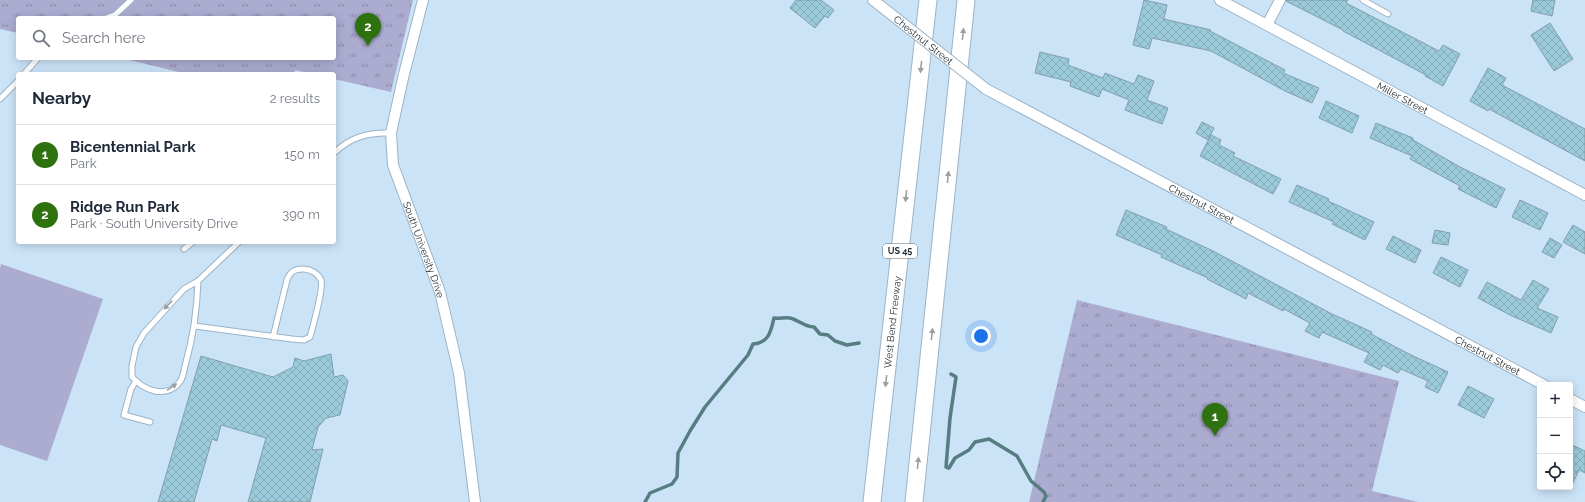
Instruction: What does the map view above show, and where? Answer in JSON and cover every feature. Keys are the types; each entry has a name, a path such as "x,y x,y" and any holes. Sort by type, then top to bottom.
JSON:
{"highway":[{"name":"West Bend Freeway","path":"872,502 928,0"},
{"path":"914,502 966,0"}],"street":[{"name":"South University Drive","path":"423,0 391,133 393,165 440,292 459,373 475,502"},
{"name":"Chestnut Street","path":"873,0 986,89 1538,382"},
{"name":"Miller Street","path":"1220,0 1585,195"},
{"path":"1267,25 1280,0"},
{"path":"1573,401 1585,407"}],"lane":[{"path":"110,16 131,0"},
{"path":"1363,0 1388,14"},
{"path":"26,72 36,60"},
{"path":"0,99 16,83"},
{"path":"336,151 358,137 373,132 391,133"},
{"path":"184,249 190,244"},
{"path":"198,280 193,338 181,380 173,389 162,392 148,389 132,377 132,366 136,347 144,333 184,289 198,280 237,244"},
{"path":"195,326 273,337 304,340 310,337 321,289 321,280 315,272 307,269 297,269 290,273 273,337"},
{"path":"136,381 131,389 124,415 150,422"}],"green space":[{"path":"0,0 413,0 391,92 336,79 336,72 304,72 295,70 294,72 179,72 129,60 336,60 336,16 16,16 16,33 0,29"},
{"path":"1,264 103,299 47,461 0,445"},
{"path":"1077,300 1399,381 1372,491 1418,502 1029,502"}],"building":[{"path":"796,0 821,0 834,10 828,18 825,16 815,28 790,8"},
{"path":"1144,0 1167,5 1164,19 1211,30 1210,31 1285,70 1283,73 1319,88 1312,103 1285,91 1211,51 1152,38 1149,49 1133,45"},
{"path":"1286,0 1348,0 1346,3 1439,51 1443,45 1460,54 1443,86 1425,76 1426,75"},
{"path":"1533,0 1555,0 1552,16 1531,11"},
{"path":"1550,23 1573,59 1554,71 1531,35"},
{"path":"1040,52 1069,59 1068,65 1103,78 1105,73 1134,84 1138,75 1154,81 1147,100 1168,108 1162,124 1125,110 1129,100 1102,89 1099,97 1070,86 1071,82 1035,73"},
{"path":"1488,68 1506,78 1502,85 1585,129 1585,161 1489,109 1488,111 1470,101"},
{"path":"1326,101 1359,116 1352,133 1319,118"},
{"path":"1202,122 1214,128 1208,140 1196,133"},
{"path":"1376,123 1413,138 1413,140 1460,167 1505,189 1496,208 1458,189 1460,186 1410,159 1412,156 1370,138"},
{"path":"1211,135 1221,140 1219,145 1235,153 1233,156 1281,179 1273,194 1200,156"},
{"path":"1297,185 1329,199 1328,201 1374,222 1365,240 1332,224 1334,222 1289,202"},
{"path":"1520,200 1548,213 1540,230 1512,217"},
{"path":"1126,210 1167,227 1166,229 1211,250 1332,314 1372,332 1371,334 1411,355 1448,372 1438,393 1425,387 1428,381 1401,369 1398,373 1383,365 1380,370 1364,362 1369,353 1322,332 1319,338 1305,331 1310,323 1284,309 1283,311 1248,293 1246,299 1207,279 1208,278 1161,257 1162,255 1116,235"},
{"path":"1573,225 1585,232 1585,254 1563,242"},
{"path":"1435,230 1450,233 1448,245 1432,243"},
{"path":"1393,236 1421,250 1415,263 1386,249"},
{"path":"1550,238 1562,245 1554,258 1542,252"},
{"path":"1441,257 1468,270 1460,287 1433,273"},
{"path":"1533,280 1549,289 1537,308 1558,317 1551,333 1510,315 1478,298 1487,282 1521,300"},
{"path":"331,354 334,377 343,375 348,381 340,415 326,418 318,427 312,450 323,449 310,502 248,502 266,438 221,425 217,441 212,439 194,502 158,502 201,356 273,377 293,367 295,358 304,361"},
{"path":"1468,386 1494,399 1484,418 1458,405"},
{"path":"1573,445 1585,451 1585,473 1579,470 1573,483"}],"waterway":[{"path":"645,502 650,493 672,484 677,477 678,453 690,431 705,407 748,355 753,344 766,339 772,327 774,318 793,319 807,326 814,327 820,334 828,335 835,341 847,345 859,343"},
{"path":"951,374 956,377 950,418 946,467 949,468 955,458 969,450 975,442 989,439 1017,456 1031,481 1044,492 1046,496 1043,502"}],"place":[{"name":"Ridge Run Park","path":"368,46"},
{"name":"Bicentennial Park","path":"1215,436"}]}
